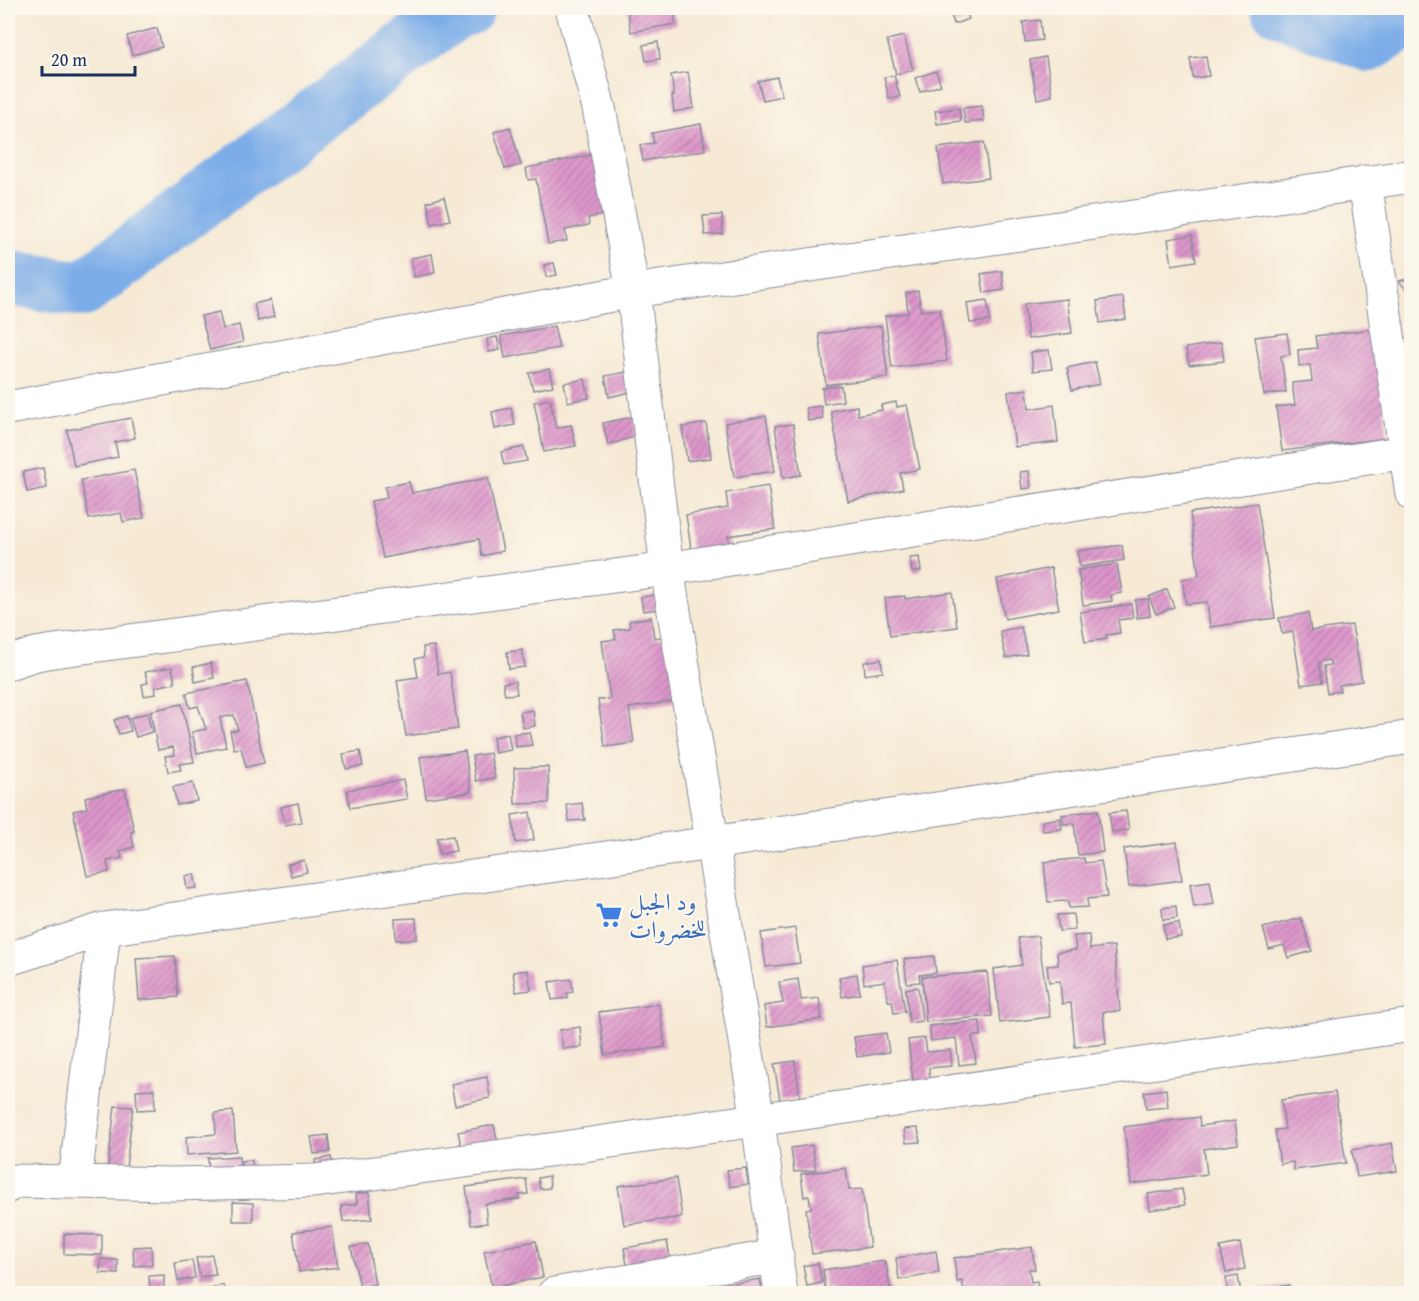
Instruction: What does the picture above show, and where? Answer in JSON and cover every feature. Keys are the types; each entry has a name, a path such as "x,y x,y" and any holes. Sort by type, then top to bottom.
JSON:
{"street":[{"path":"572,8 598,108 633,291 667,569 758,1120 781,1293"},
{"path":"8,408 633,291 1412,176"},
{"path":"1365,183 1408,452 1412,494"},
{"path":"8,663 54,651 667,569 1408,452"},
{"path":"8,959 104,929 712,843 1412,737"},
{"path":"75,1182 104,929"},
{"path":"8,1186 14,1180 172,1184 314,1180 758,1120 1412,1025"},
{"path":"554,1293 777,1256"}],"building":[{"path":"627,8 673,8 676,24 631,32"},
{"path":"949,8 965,8 969,19 954,24"},
{"path":"1040,20 1042,40 1025,42 1023,22"},
{"path":"157,28 162,47 132,55 127,36"},
{"path":"904,36 913,70 896,74 887,40"},
{"path":"658,42 660,59 646,61 643,45"},
{"path":"1206,56 1209,76 1193,78 1190,58"},
{"path":"1046,57 1052,96 1037,99 1030,60"},
{"path":"936,71 941,85 920,92 915,78"},
{"path":"688,72 694,108 674,112 671,75"},
{"path":"894,75 900,97 889,99 884,77"},
{"path":"777,77 782,96 763,100 758,81"},
{"path":"982,106 984,121 965,123 963,108"},
{"path":"959,108 961,121 937,124 935,111"},
{"path":"701,124 705,150 643,161 640,145 654,143 652,133"},
{"path":"510,127 521,165 505,169 494,132"},
{"path":"984,142 989,178 943,184 938,148"},
{"path":"596,154 608,214 588,218 589,225 565,230 567,241 548,244 536,179 528,180 526,168"},
{"path":"444,197 450,220 432,224 427,202"},
{"path":"722,215 723,234 705,235 703,216"},
{"path":"1192,235 1196,261 1172,265 1168,239"},
{"path":"432,254 435,273 414,277 411,258"},
{"path":"554,263 557,275 546,277 544,265"},
{"path":"1002,271 1004,290 984,293 981,274"},
{"path":"1412,278 1412,296 1399,281"},
{"path":"918,291 921,311 940,309 947,361 892,368 885,316 908,313 906,293"},
{"path":"1123,297 1126,319 1100,323 1097,301"},
{"path":"1067,299 1072,333 1028,339 1024,304"},
{"path":"270,300 274,317 258,321 254,304"},
{"path":"987,300 990,321 970,323 967,303"},
{"path":"219,312 223,329 239,325 243,342 210,350 201,316"},
{"path":"554,326 559,348 505,358 501,336"},
{"path":"881,326 888,377 826,385 819,334"},
{"path":"1374,329 1388,438 1282,451 1276,407 1295,405 1292,383 1312,381 1310,365 1299,366 1298,350 1317,348 1315,336"},
{"path":"1287,333 1290,354 1281,356 1286,392 1264,395 1255,337"},
{"path":"497,337 500,350 489,352 487,339"},
{"path":"1221,342 1224,361 1189,365 1186,348"},
{"path":"1049,350 1052,369 1033,371 1031,352"},
{"path":"1095,362 1100,384 1072,390 1067,368"},
{"path":"549,369 553,386 533,390 529,373"},
{"path":"626,372 631,392 609,397 605,376"},
{"path":"585,379 589,398 568,402 564,383"},
{"path":"841,386 843,401 824,404 822,388"},
{"path":"1027,389 1029,409 1054,405 1058,442 1015,447 1008,392"},
{"path":"550,399 556,428 571,425 576,446 544,452 534,402"},
{"path":"896,402 897,407 907,405 920,469 900,473 903,489 848,501 831,411 857,406 858,415 882,410 881,405"},
{"path":"821,406 823,419 808,421 806,408"},
{"path":"511,408 515,425 495,429 492,412"},
{"path":"766,416 775,471 734,477 725,423"},
{"path":"633,417 637,436 608,445 603,423"},
{"path":"131,418 135,438 115,442 118,457 74,466 67,430"},
{"path":"706,423 711,458 687,461 682,427"},
{"path":"793,424 801,475 783,478 775,426"},
{"path":"524,447 527,461 504,465 501,452"},
{"path":"43,468 47,488 27,492 23,472"},
{"path":"134,470 144,518 123,522 121,513 89,519 81,480"},
{"path":"1029,471 1031,488 1022,489 1020,472"},
{"path":"488,478 503,551 482,556 479,539 383,558 371,501 387,498 385,487 409,482 412,493"},
{"path":"768,486 775,529 728,536 730,548 692,554 686,515 728,508 726,493"},
{"path":"1257,503 1275,618 1210,627 1207,602 1186,604 1182,579 1199,576 1190,513"},
{"path":"1122,545 1124,560 1080,567 1077,551"},
{"path":"919,557 921,571 912,572 910,558"},
{"path":"1117,564 1122,593 1111,595 1112,601 1083,605 1078,570"},
{"path":"1051,568 1059,609 1005,619 997,579"},
{"path":"1167,589 1174,607 1156,614 1149,597"},
{"path":"952,592 957,627 890,636 885,598 905,596 905,599"},
{"path":"658,594 660,609 643,611 641,597"},
{"path":"1148,599 1150,616 1137,618 1135,600"},
{"path":"1131,604 1133,618 1118,620 1120,633 1106,635 1107,639 1085,642 1080,612"},
{"path":"1308,613 1311,631 1352,625 1362,681 1339,685 1340,691 1328,693 1324,666 1331,665 1329,660 1318,662 1322,682 1301,685 1293,632 1282,634 1279,618"},
{"path":"651,617 654,638 676,635 686,699 629,708 634,743 605,747 598,700 610,699 602,641 616,639 614,630 630,628 629,621"},
{"path":"1021,627 1027,654 1006,658 1000,631"},
{"path":"434,646 438,674 450,672 458,729 406,736 397,680 418,677 415,659 424,657 423,647"},
{"path":"522,650 525,667 509,669 507,652"},
{"path":"881,659 883,672 865,675 864,662"},
{"path":"211,663 214,678 195,682 193,667"},
{"path":"172,667 175,683 155,687 156,694 144,696 142,684 148,683 145,672"},
{"path":"247,681 264,763 246,767 241,748 234,749 230,731 238,730 234,715 220,718 226,747 197,753 192,732 206,729 198,706 190,708 186,693"},
{"path":"515,681 517,694 505,695 503,683"},
{"path":"182,704 194,762 179,764 181,770 168,772 165,756 175,755 173,747 158,750 150,711"},
{"path":"533,710 535,726 523,728 520,712"},
{"path":"147,713 152,732 136,737 130,718"},
{"path":"127,716 131,731 119,734 114,720"},
{"path":"529,732 532,745 516,747 514,734"},
{"path":"508,734 511,750 495,753 493,737"},
{"path":"360,751 363,766 346,769 343,754"},
{"path":"465,751 471,792 426,798 420,757"},
{"path":"490,753 495,778 476,781 472,756"},
{"path":"548,767 549,803 515,804 514,768"},
{"path":"403,780 407,799 350,808 347,790"},
{"path":"193,783 197,801 177,805 173,787"},
{"path":"125,789 134,831 131,832 134,847 120,851 122,858 107,861 109,872 87,876 73,811 87,808 85,797"},
{"path":"298,803 302,822 285,825 281,807"},
{"path":"582,803 585,820 569,821 567,805"},
{"path":"1098,810 1103,852 1078,855 1074,823 1063,824 1062,815"},
{"path":"1126,811 1129,830 1112,832 1109,813"},
{"path":"530,812 534,840 516,843 512,815"},
{"path":"1060,818 1062,829 1043,831 1042,821"},
{"path":"453,836 456,851 439,854 437,838"},
{"path":"1177,842 1182,880 1129,887 1124,849"},
{"path":"1084,858 1085,863 1101,861 1107,897 1087,899 1088,907 1069,908 1068,901 1048,902 1044,862"},
{"path":"304,860 307,872 291,876 288,864"},
{"path":"194,874 197,888 187,889 185,876"},
{"path":"1210,881 1214,904 1194,907 1190,884"},
{"path":"1176,906 1177,918 1163,920 1162,908"},
{"path":"1073,914 1075,930 1059,931 1057,915"},
{"path":"416,918 417,939 396,940 395,919"},
{"path":"1301,918 1312,951 1288,958 1284,945 1269,949 1263,928"},
{"path":"1179,923 1181,937 1165,939 1163,925"},
{"path":"795,928 800,963 766,967 761,933"},
{"path":"1089,935 1090,949 1114,946 1120,1011 1103,1012 1106,1044 1075,1047 1071,1003 1062,1004 1060,981 1049,982 1047,966 1058,965 1057,952 1076,950 1074,936"},
{"path":"1038,936 1050,1017 1000,1023 994,969 1022,965 1018,938"},
{"path":"175,956 178,997 139,1000 136,958"},
{"path":"934,956 936,973 919,975 920,982 907,983 904,959"},
{"path":"897,960 905,1012 894,1013 892,1001 888,1001 885,981 864,984 862,965"},
{"path":"528,970 531,990 516,992 513,972"},
{"path":"987,972 992,1016 926,1022 922,977"},
{"path":"857,974 860,994 842,997 839,977"},
{"path":"571,979 573,992 567,993 568,998 552,1000 549,982"},
{"path":"798,979 801,1000 819,998 822,1019 767,1027 764,1006 783,1003 779,982"},
{"path":"918,987 922,1021 909,1023 906,989"},
{"path":"659,1004 665,1047 605,1055 599,1012"},
{"path":"980,1021 981,1036 972,1036 976,1063 959,1065 956,1038 931,1041 929,1026"},
{"path":"580,1027 582,1047 563,1049 560,1030"},
{"path":"886,1033 889,1052 857,1057 854,1037"},
{"path":"925,1038 927,1052 950,1050 952,1066 929,1068 930,1080 913,1082 908,1040"},
{"path":"795,1061 800,1097 780,1100 774,1064"},
{"path":"487,1077 490,1098 455,1105 451,1084"},
{"path":"154,1089 155,1109 137,1110 136,1090"},
{"path":"1166,1089 1168,1107 1146,1109 1144,1092"},
{"path":"1335,1092 1346,1163 1294,1170 1293,1162 1280,1164 1275,1130 1285,1129 1281,1100"},
{"path":"115,1106 133,1107 125,1176 107,1174"},
{"path":"233,1111 236,1151 187,1155 186,1137 216,1134 215,1113"},
{"path":"1199,1117 1200,1126 1235,1121 1238,1144 1204,1149 1207,1174 1131,1184 1124,1127"},
{"path":"494,1125 498,1143 462,1150 458,1132"},
{"path":"918,1128 920,1142 906,1143 904,1129"},
{"path":"328,1135 330,1152 314,1154 311,1137"},
{"path":"1392,1143 1397,1171 1357,1177 1352,1150"},
{"path":"812,1145 816,1170 794,1172 791,1148"},
{"path":"239,1156 240,1174 209,1177 208,1158"},
{"path":"331,1157 333,1168 316,1170 315,1160"},
{"path":"252,1160 253,1172 241,1173 241,1161"},
{"path":"746,1168 748,1184 730,1187 727,1170"},
{"path":"846,1168 849,1190 862,1189 870,1247 812,1254 806,1209 811,1208 809,1196 804,1197 801,1174"},
{"path":"549,1176 550,1188 540,1189 538,1178"},
{"path":"676,1178 682,1217 624,1225 618,1186"},
{"path":"526,1179 528,1194 519,1195 519,1199 485,1204 487,1223 471,1225 466,1187"},
{"path":"1182,1189 1185,1205 1150,1210 1148,1194"},
{"path":"369,1192 372,1219 343,1222 341,1206 357,1204 356,1194"},
{"path":"233,1202 253,1203 253,1221 233,1221"},
{"path":"332,1227 338,1267 299,1272 293,1232"},
{"path":"64,1234 102,1235 102,1255 64,1254"},
{"path":"536,1241 543,1277 492,1288 484,1251"},
{"path":"667,1241 671,1263 628,1270 624,1248"},
{"path":"1240,1243 1245,1269 1226,1273 1220,1247"},
{"path":"368,1244 375,1284 360,1287 351,1247"},
{"path":"151,1246 152,1265 134,1266 133,1247"},
{"path":"1032,1247 1035,1269 1029,1269 1031,1282 1037,1281 1039,1294 957,1294 964,1291 962,1281 957,1282 954,1258"},
{"path":"936,1251 939,1273 899,1280 896,1258"},
{"path":"212,1255 216,1275 200,1277 196,1258"},
{"path":"101,1259 118,1260 118,1274 100,1273"},
{"path":"192,1260 195,1278 178,1281 175,1263"},
{"path":"884,1261 891,1294 831,1294 830,1288 825,1289 823,1270"},
{"path":"818,1263 822,1283 807,1286 803,1266"},
{"path":"164,1275 164,1291 150,1292 149,1276"},
{"path":"1238,1276 1241,1293 1228,1294 1226,1278"},
{"path":"760,1279 763,1294 725,1294 723,1285"},
{"path":"223,1285 226,1294 208,1294 207,1289"},
{"path":"1289,1285 1290,1294 1247,1294 1247,1292"}],"waterway":[{"path":"8,278 83,289 457,10 467,8"},
{"path":"1279,8 1369,44 1404,22"}],"place":[{"name":"ود الجبل للخضروات","path":"609,915"}]}
